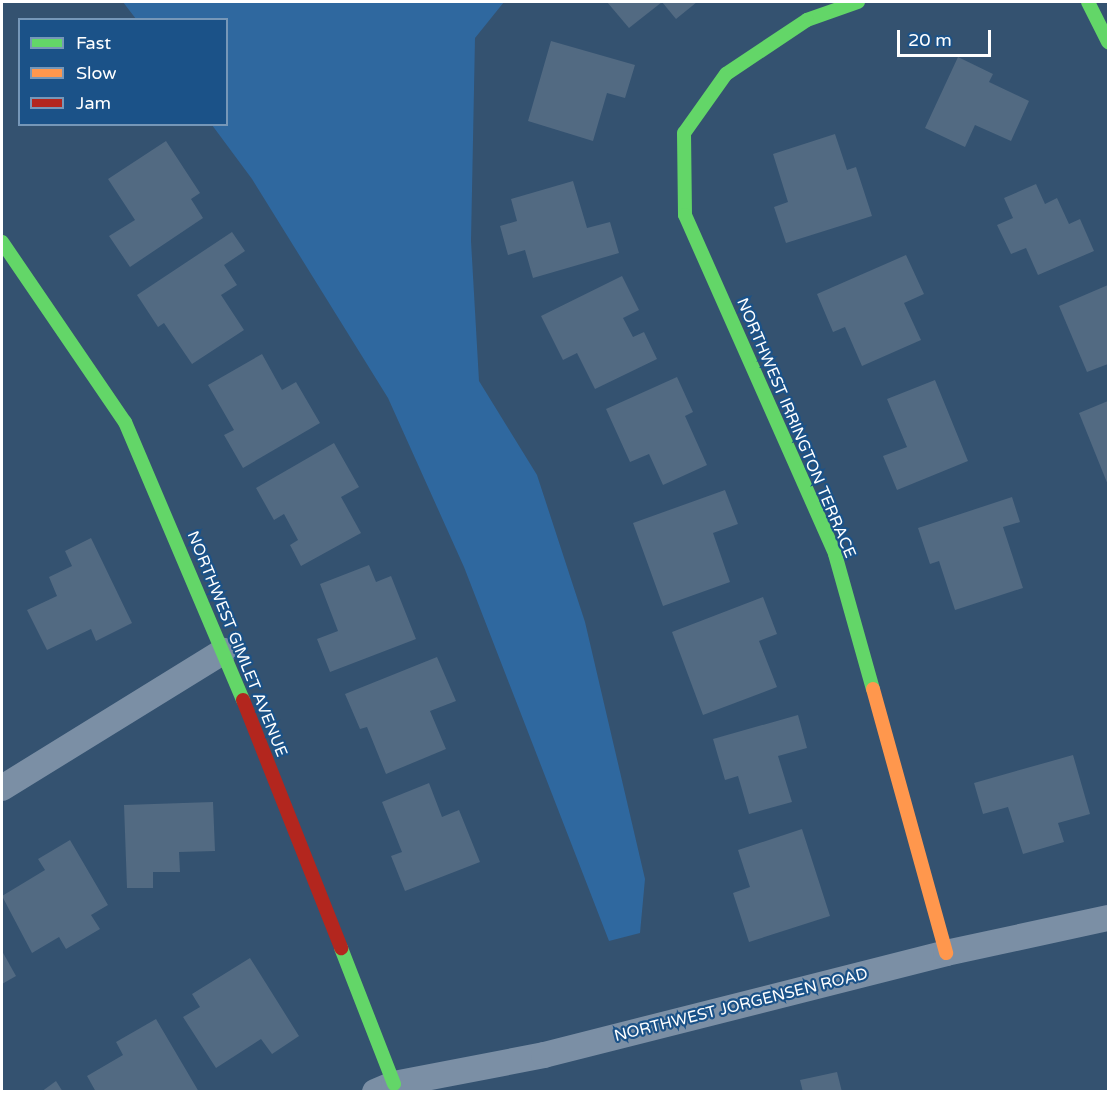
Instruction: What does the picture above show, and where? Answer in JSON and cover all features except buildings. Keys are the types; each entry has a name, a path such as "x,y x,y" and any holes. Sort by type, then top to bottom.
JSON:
{"street":[{"name":"NORTHWEST IRRINGTON TERRACE","path":"858,2 807,20 726,74 684,133 685,215 835,554 945,952"},
{"path":"1088,2 1108,42"},
{"name":"NORTHWEST GIMLET AVENUE","path":"2,242 125,422 224,651 384,1088"},
{"path":"2,788 224,651"},
{"name":"NORTHWEST JORGENSEN ROAD","path":"384,1088 544,1055 945,952 1108,918"}],"shaded area":[{"path":"123,2 504,2 475,38 471,241 479,381 537,475 585,622 645,879 640,933 609,941 464,567 388,398 252,179 213,126 228,126 228,18 135,18"}],"traffic: fast":[{"path":"858,2 807,20 726,74 684,133 685,215 835,554 873,689"},
{"path":"1088,2 1108,42"},
{"path":"2,242 125,422 243,700"},
{"path":"341,948 394,1084"}],"traffic: slow":[{"path":"873,689 946,953"}],"traffic: jam":[{"path":"243,700 341,948"}]}
